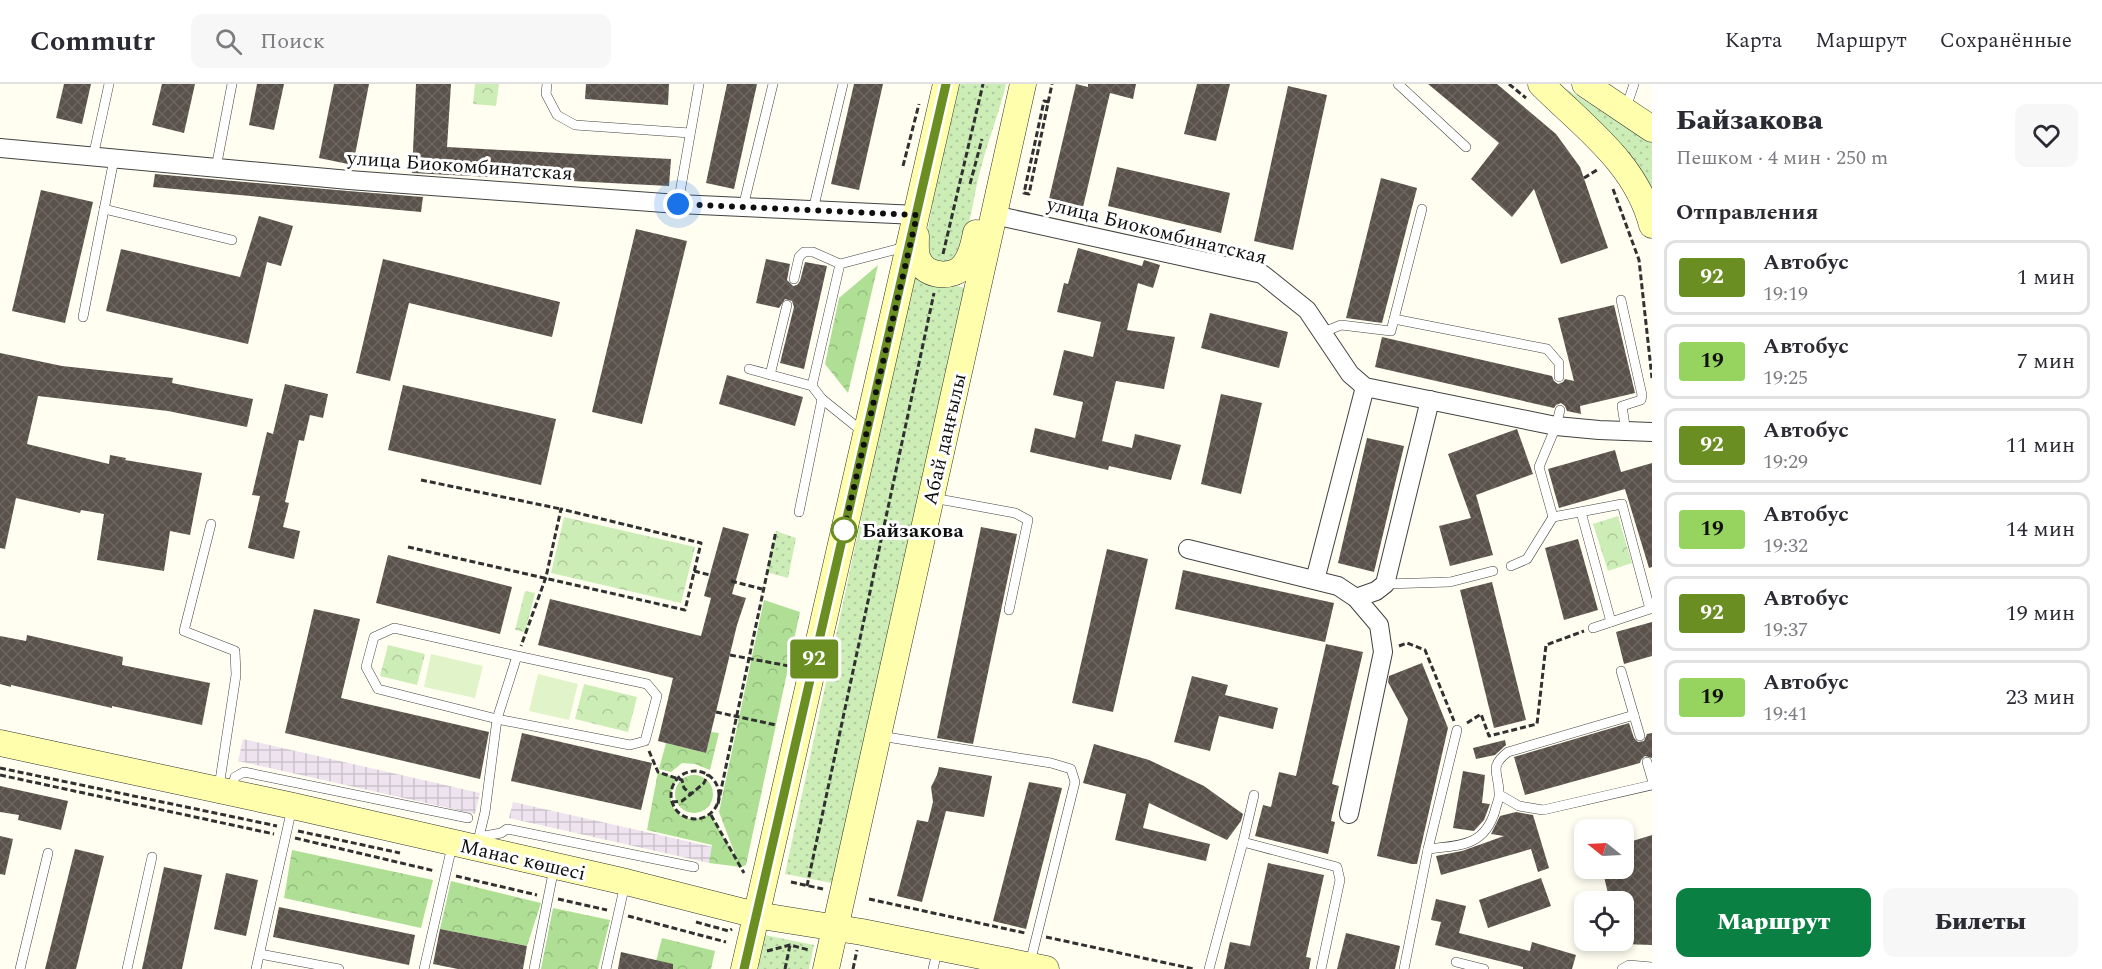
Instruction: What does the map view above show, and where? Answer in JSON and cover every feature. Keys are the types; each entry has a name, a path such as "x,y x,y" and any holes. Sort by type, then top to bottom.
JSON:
{"main road":[{"path":"744,969 946,84"},
{"path":"1585,84 1652,129"},
{"path":"1590,84 1638,96"},
{"path":"917,215 918,258 923,267 938,274 951,274 965,265 971,253 993,166 1021,94"},
{"name":"Абай даңғылы","path":"826,969 1021,94"},
{"path":"1537,95 1576,119 1597,136 1628,171 1644,201 1652,225"},
{"name":"Манас көшесі","path":"0,744 225,791 289,824 469,843 756,915 835,928 935,958 1038,967"}],"street":[{"name":"улица Биокомбинатская","path":"0,148 216,168 678,204 917,215"},
{"name":"улица Биокомбинатская","path":"994,215 1262,274 1307,309 1350,374 1365,387"},
{"path":"1315,580 1365,387 1430,400 1558,418 1626,432 1652,432"},
{"path":"1356,598 1376,591 1385,584 1430,400"},
{"path":"1188,549 1338,586 1356,598 1379,625 1383,652 1348,814"}],"lane":[{"path":"93,157 110,84"},
{"path":"216,168 232,84"},
{"path":"547,84 546,94 557,115 576,125 690,133"},
{"path":"678,204 699,84"},
{"path":"743,207 773,84"},
{"path":"813,210 843,84"},
{"path":"1398,84 1466,147"},
{"path":"82,317 114,159"},
{"path":"104,209 232,240"},
{"path":"1321,333 1341,325 1391,331 1422,209"},
{"path":"794,279 799,257 804,252 813,252 840,264 910,246"},
{"path":"812,386 840,264"},
{"path":"1621,300 1642,395 1641,400 1622,406 1626,432"},
{"path":"770,375 787,305"},
{"path":"1394,319 1547,349 1559,363 1559,377"},
{"path":"749,369 812,386 822,399 866,434"},
{"path":"799,512 822,399"},
{"path":"1511,566 1527,559 1553,517 1539,467 1558,418"},
{"path":"931,498 1014,513 1028,520 1009,610"},
{"path":"1553,517 1623,504 1650,609 1593,628"},
{"path":"1581,512 1611,622"},
{"path":"211,524 184,631 235,651 236,675 225,791"},
{"path":"1385,584 1450,582 1493,571"},
{"path":"394,628 518,656 647,684 657,696 645,741 630,745 497,719 378,690 366,667 374,638 394,628"},
{"path":"424,969 445,874 469,843 485,812 497,719 518,656"},
{"path":"1621,671 1640,736"},
{"path":"1428,849 1463,844 1479,837 1490,826 1500,795 1495,768 1498,759 1508,752 1635,715"},
{"path":"1404,969 1428,849 1457,730"},
{"path":"878,736 1051,763 1071,770 1075,782 1038,967"},
{"path":"1647,762 1652,779"},
{"path":"225,791 235,777 244,772 468,818"},
{"path":"1500,795 1519,806 1543,810 1652,785"},
{"path":"481,791 485,812"},
{"path":"1209,969 1244,842 1254,795"},
{"path":"256,969 289,824"},
{"path":"469,843 507,829 693,867"},
{"path":"1244,842 1337,867 1340,880 1321,969"},
{"path":"20,969 48,853"},
{"path":"127,969 152,857"},
{"path":"534,969 554,866"},
{"path":"606,969 626,882"},
{"path":"260,954 339,969"},
{"path":"1456,962 1484,969"},
{"path":"1622,969 1629,965 1652,967"}],"path":[{"path":"807,885 938,274 983,84"},
{"path":"1049,102 1044,101 1024,193 1029,195 1049,102 1052,84"},
{"path":"1509,84 1537,95"},
{"path":"903,166 914,124"},
{"path":"970,184 982,139"},
{"path":"1584,178 1597,170 1591,163"},
{"path":"1612,186 1639,260 1652,378"},
{"path":"408,547 685,610 701,543 561,509 421,480"},
{"path":"518,656 546,577 561,509"},
{"path":"718,804 718,788 708,774 692,771 678,778 670,792 671,802 679,815 687,819 695,820 710,814 718,804 776,531"},
{"path":"694,571 710,575"},
{"path":"730,581 762,589"},
{"path":"1383,652 1407,643 1425,650 1457,730 1481,714 1489,736 1537,724 1546,645 1593,628"},
{"path":"730,655 789,666"},
{"path":"716,712 776,725"},
{"path":"645,741 658,772 682,780 684,788 691,794"},
{"path":"0,768 289,824 402,853"},
{"path":"671,802 682,801 704,783 708,774"},
{"path":"0,775 289,824 445,874 619,913 726,942"},
{"path":"710,814 744,873"},
{"path":"791,882 825,890"},
{"path":"686,920 729,931"},
{"path":"764,951 790,945 809,950"},
{"path":"785,969 790,945"},
{"path":"853,969 859,945"}],"shaded area":[{"path":"243,739 480,793 475,814 238,761"},
{"path":"513,802 713,847 709,863 509,818"}],"green space":[{"path":"475,84 499,84 496,106 473,104"},
{"path":"957,84 1006,84 982,164 962,246 954,259 943,263 928,253 925,245"},
{"path":"1558,84 1652,143 1652,201"},
{"path":"878,265 848,393 825,364 839,298"},
{"path":"913,276 966,288 832,883 785,874"},
{"path":"1618,516 1632,563 1608,571 1593,524"},
{"path":"564,517 695,547 681,603 551,573"},
{"path":"776,531 796,538 788,578 766,572"},
{"path":"525,591 535,593 525,632 515,630"},
{"path":"764,600 800,612 746,865 741,867 709,863 712,845 647,830 658,772 678,778 671,797 676,812 691,819 710,814 738,862 719,812"},
{"path":"388,645 425,654 417,685 380,676"},
{"path":"431,654 483,666 475,698 424,687"},
{"path":"538,674 578,684 569,720 529,711"},
{"path":"584,684 637,697 628,732 575,719"},
{"path":"711,732 719,733 710,770 695,764 682,763 671,772 659,769 666,743 706,753"},
{"path":"694,775 708,780 713,794 708,808 694,813 680,808 675,794 680,780"},
{"path":"292,850 433,880 421,928 284,898"},
{"path":"451,881 541,903 527,946 440,929"},
{"path":"553,908 610,920 598,969 541,969"},
{"path":"765,935 814,945 809,969 758,969"},
{"path":"662,938 715,951 711,969 654,969"}],"building":[{"path":"64,84 91,84 82,124 56,118"},
{"path":"162,84 195,84 184,133 152,125"},
{"path":"257,84 284,84 274,130 249,125"},
{"path":"334,84 369,84 353,165 319,158"},
{"path":"416,84 451,84 447,147 671,159 669,186 412,173"},
{"path":"586,84 669,84 668,105 585,99"},
{"path":"727,84 757,84 734,189 706,183"},
{"path":"854,84 883,84 859,190 831,184"},
{"path":"1076,84 1088,87 1088,84 1136,84 1133,99 1110,93 1083,207 1049,199"},
{"path":"1197,84 1230,84 1216,141 1184,134"},
{"path":"1428,84 1497,84 1556,134 1580,167 1608,248 1561,264 1534,189 1512,217 1471,179 1499,143"},
{"path":"1288,86 1327,95 1293,250 1254,241"},
{"path":"1117,167 1230,193 1221,233 1108,206"},
{"path":"155,174 423,197 421,212 153,187"},
{"path":"1381,178 1417,188 1382,323 1346,318"},
{"path":"41,190 93,202 65,323 12,311"},
{"path":"259,216 293,226 281,266 267,262 248,344 106,311 121,249 240,277"},
{"path":"636,229 687,241 642,424 592,412"},
{"path":"1078,248 1142,266 1144,260 1160,265 1153,288 1138,283 1127,330 1175,337 1164,389 1116,381 1102,441 1132,448 1135,434 1181,445 1171,480 1109,466 1108,470 1030,452 1035,428 1075,438 1083,402 1053,395 1064,350 1093,357 1101,322 1057,312 1064,283 1068,284"},
{"path":"383,259 560,302 552,337 409,303 390,381 356,373"},
{"path":"766,259 790,264 787,280 793,286 800,281 805,262 827,266 804,369 780,363 794,307 792,301 785,299 779,308 756,303"},
{"path":"1614,305 1635,393 1580,406 1581,414 1567,411 1561,403 1554,408 1375,367 1382,337 1552,376 1558,384 1565,379 1574,381 1558,318"},
{"path":"1210,313 1288,332 1279,368 1201,348"},
{"path":"0,353 62,366 173,378 172,383 253,399 247,427 168,411 38,396 27,444 109,464 110,455 126,458 125,460 202,473 190,535 170,531 164,571 97,560 104,514 81,510 80,513 16,498 5,549 0,548"},
{"path":"727,375 803,397 795,426 719,404"},
{"path":"285,384 328,394 323,418 310,415 304,441 299,440 285,502 289,503 283,527 300,531 294,559 248,548 260,496 252,495 267,432 273,434"},
{"path":"403,385 556,419 541,485 388,450"},
{"path":"1221,394 1262,403 1241,494 1201,484"},
{"path":"1517,429 1533,474 1476,495 1493,555 1450,566 1439,526 1471,518 1448,454"},
{"path":"1367,438 1404,446 1374,572 1338,563"},
{"path":"1615,450 1621,472 1652,463 1652,567 1649,568 1625,489 1559,508 1548,469"},
{"path":"723,527 749,534 732,594 746,598 737,625 706,753 658,741 673,678 538,645 550,599 701,636 711,598 704,596"},
{"path":"981,527 1017,534 973,744 937,738"},
{"path":"1578,539 1598,610 1564,620 1545,548"},
{"path":"1107,549 1148,559 1113,712 1072,703"},
{"path":"388,555 512,587 500,634 376,603"},
{"path":"1183,570 1334,603 1325,642 1175,609"},
{"path":"1492,582 1526,720 1494,728 1460,590"},
{"path":"314,609 360,619 341,698 489,732 480,779 285,733"},
{"path":"1652,622 1652,656 1624,664 1616,632"},
{"path":"27,635 123,657 122,665 210,683 202,725 0,684 0,636 26,641"},
{"path":"1326,644 1363,652 1332,784 1339,786 1331,821 1335,822 1328,854 1255,836 1263,805 1271,807 1279,772 1296,776"},
{"path":"1422,663 1448,728 1417,864 1412,864 1377,856 1408,719 1388,682 1389,676"},
{"path":"1192,676 1228,685 1225,695 1278,708 1273,729 1219,716 1210,751 1174,742"},
{"path":"1629,723 1634,738 1638,742 1644,741 1647,734 1652,733 1652,758 1645,756 1640,763 1525,795 1514,757"},
{"path":"522,733 652,763 641,810 511,781"},
{"path":"1505,740 1506,745 1495,755 1476,759 1473,748"},
{"path":"1094,744 1149,760 1204,786 1243,814 1241,821 1227,840 1149,803 1143,828 1210,844 1206,861 1115,840 1126,794 1083,783"},
{"path":"939,767 992,776 984,817 946,811 922,902 897,896 917,820 928,822 933,802 931,787"},
{"path":"1463,771 1485,775 1482,803 1490,804 1484,820 1474,831 1453,828"},
{"path":"1029,782 1062,788 1026,929 993,921"},
{"path":"0,786 68,801 61,830 18,820 19,815 0,812"},
{"path":"1516,812 1533,815 1549,868 1538,872 1531,849 1441,875 1436,856 1462,851 1504,836 1491,834 1500,816"},
{"path":"1652,835 1652,945 1634,944 1634,891 1607,891 1605,879 1634,879 1634,841"},
{"path":"0,836 13,839 5,875 0,874"},
{"path":"75,849 104,856 76,969 45,969"},
{"path":"1268,863 1324,875 1306,957 1311,958 1309,969 1224,969 1230,942 1250,946"},
{"path":"164,867 202,875 182,969 142,969"},
{"path":"226,873 258,880 246,936 214,929"},
{"path":"1541,878 1551,906 1488,928 1479,900"},
{"path":"1436,899 1466,906 1459,933 1530,951 1532,942 1576,955 1572,969 1523,969 1523,967 1435,945 1441,922 1431,920"},
{"path":"279,907 415,935 409,965 273,937"},
{"path":"440,929 527,946 523,969 458,969 433,964"},
{"path":"1346,933 1400,946 1395,969 1337,969"},
{"path":"621,952 673,964 673,969 618,969"}],"bus line":[{"name":"92","path":"744,969 946,84"}],"place":[{"name":"Байзакова","path":"844,530"}],"route":[{"path":"678,204 917,215 844,530"}]}
